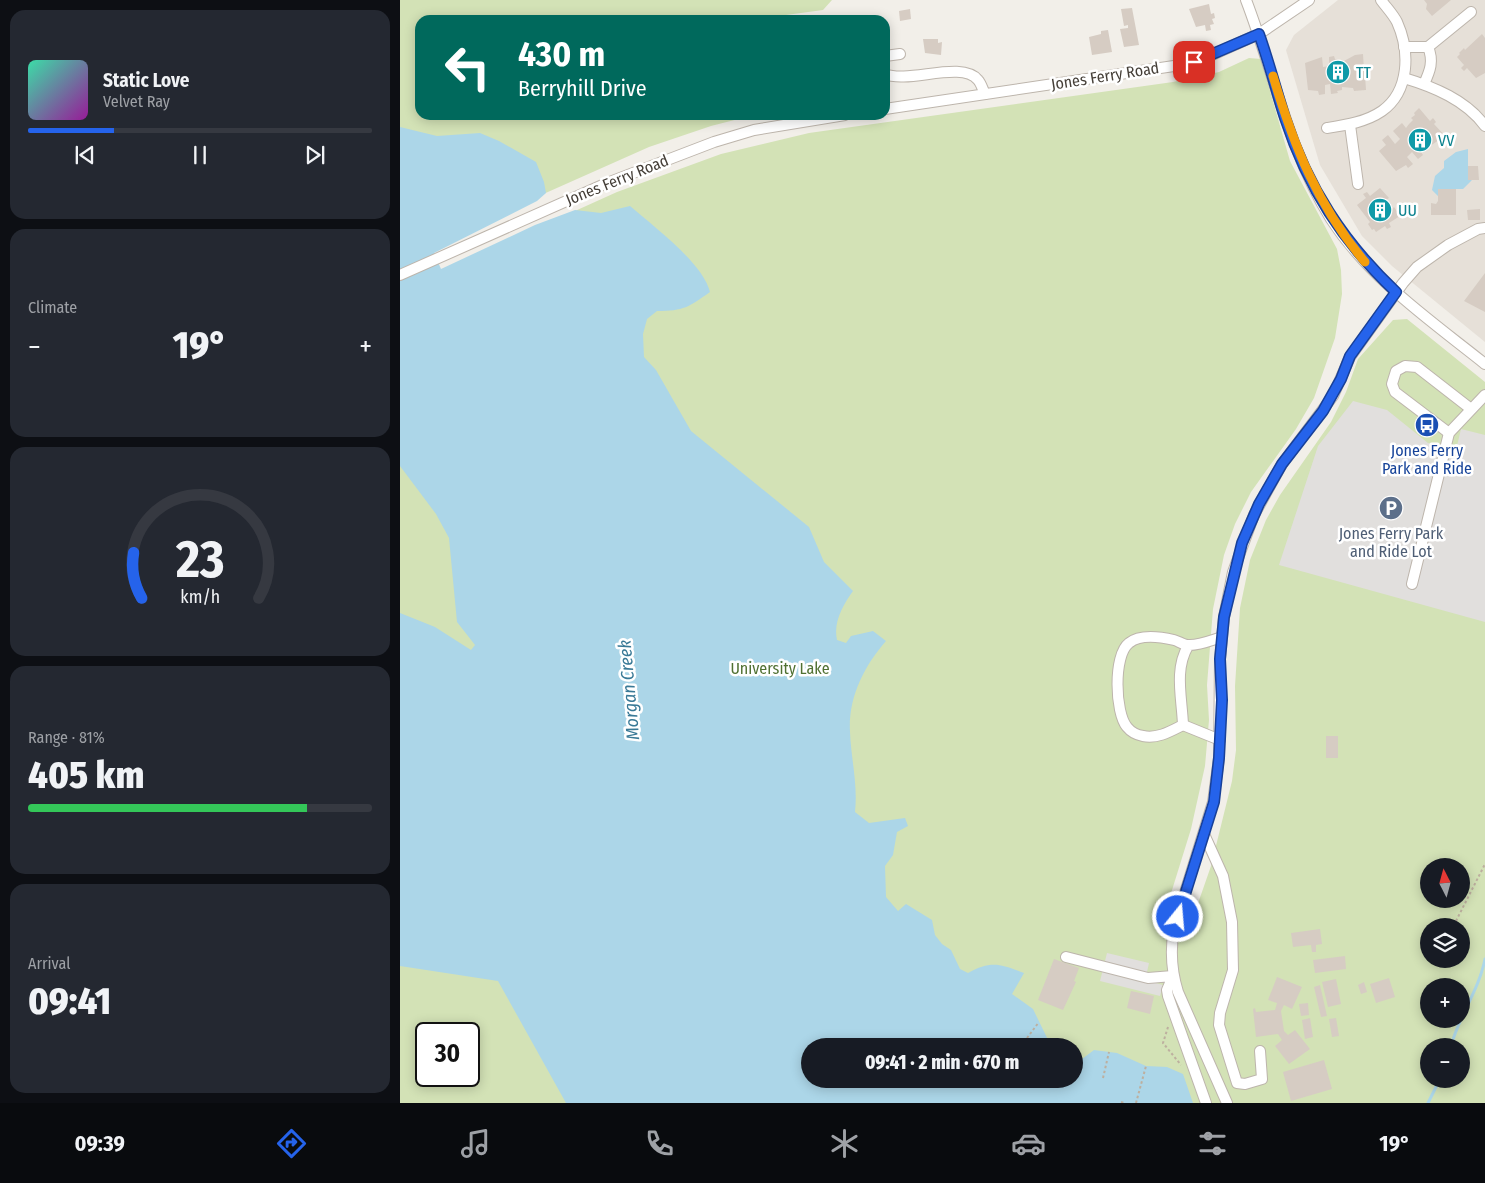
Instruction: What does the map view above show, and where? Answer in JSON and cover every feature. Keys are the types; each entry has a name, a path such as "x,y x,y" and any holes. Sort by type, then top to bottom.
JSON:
{"street":[{"path":"1246,0 1259,34 1286,120 1317,193 1347,241 1396,292 1485,364"},
{"name":"Jones Ferry Road","path":"890,108 1194,62 1259,34 1309,0"},
{"path":"1327,128 1350,125 1383,111 1400,92 1404,78 1404,47 1396,21 1381,0"},
{"path":"1404,47 1428,47 1472,12"},
{"path":"1424,84 1432,68 1432,55 1428,47"},
{"path":"890,55 900,54"},
{"path":"890,76 896,78 951,72 969,74 978,79 985,94"},
{"path":"1404,78 1424,84 1458,102 1478,117 1485,126"},
{"name":"Jones Ferry Road","path":"400,275 607,182 714,142 754,130 815,120"},
{"path":"1350,125 1358,184"},
{"path":"1227,1103 1173,976 1171,945 1174,928 1214,802 1220,740 1222,637 1227,596 1233,572 1242,543 1264,493 1299,439 1323,411 1341,379 1350,356 1396,292 1417,266 1448,245 1478,229 1485,228"},
{"path":"1449,433 1395,392 1392,384 1396,371 1405,366 1417,367 1472,409"},
{"path":"1412,584 1449,433 1485,395"},
{"path":"1220,740 1183,724 1159,736 1144,736 1135,733 1126,726 1121,712 1118,666 1123,650 1129,642 1141,638 1172,640 1188,646 1222,637"},
{"path":"1183,724 1181,657 1188,646"},
{"path":"1204,834 1223,876 1232,922 1233,970 1220,1013 1219,1025 1237,1083 1245,1084 1262,1079 1260,1051"},
{"path":"1066,957 1148,978 1173,976"},
{"path":"1173,976 1167,990 1168,996 1206,1103"}],"path":[{"path":"1458,918 1485,864"},
{"path":"1027,1038 1039,1022"},
{"path":"1103,1078 1109,1052"},
{"path":"1136,1103 1146,1066"},
{"path":"1121,1102 1125,1103"}],"shaded area":[{"path":"1338,0 1485,0 1485,342 1392,266 1362,236 1320,165 1286,50 1294,35"},
{"name":"Jones Ferry Park and Ride Lot","path":"1353,401 1387,410 1428,443 1456,450 1461,429 1485,435 1485,622 1279,565 1318,446"},
{"path":"1107,953 1149,963 1147,972 1154,974 1152,982 1163,985 1160,996 1100,981"}],"green space":[{"path":"400,0 832,0 823,10 786,15 415,15 415,120 734,120 649,147 400,258"},
{"name":"University Lake","path":"1249,58 1261,59 1290,161 1337,249 1341,270 1342,294 1335,338 1314,398 1296,429 1251,492 1235,524 1224,555 1213,609 1207,685 1209,720 1205,766 1191,829 1168,903 1195,912 1211,866 1232,781 1236,750 1235,686 1240,608 1250,560 1266,520 1280,495 1331,422 1346,392 1358,359 1393,320 1407,319 1485,382 1485,1103 400,1103 400,290 617,192 721,154 809,133 1173,82 1219,72"}],"water":[{"name":"University Lake","path":"400,127 437,136 480,133 499,141 536,162 544,182 546,193 537,201 434,253 441,269 535,225 575,210 601,213 630,206 688,257 698,269 710,292 686,307 657,311 647,319 643,334 644,357 656,370 691,431 809,527 824,562 853,591 842,608 838,620 836,627 837,640 846,643 851,636 873,631 886,641 871,661 859,683 852,707 850,732 856,791 855,812 869,823 905,818 908,826 897,832 893,855 885,866 886,897 898,911 906,904 932,920 935,935 942,944 951,950 960,969 968,973 983,966 996,965 1009,967 1024,973 1012,994 1033,1009 1047,1038 801,1038 801,1088 1083,1088 1083,1058 1094,1050 1117,1053 1146,1066 1167,1067 1183,1074 1193,1103 566,1103 498,981 400,966 400,613 435,627 471,650 475,645 457,622 449,538 436,514 400,466"},
{"path":"1468,149 1468,179 1472,180 1463,189 1438,189 1438,196 1432,190 1435,176 1444,168 1444,161 1456,152"}],"building":[{"path":"1424,0 1451,0 1432,16 1426,9 1427,4"},
{"path":"1209,4 1211,14 1214,13 1215,18 1212,19 1214,24 1210,25 1211,30 1206,31 1205,25 1196,27 1189,9"},
{"path":"1132,8 1139,45 1124,47 1120,29 1128,28 1128,25 1124,26 1121,9"},
{"path":"910,9 911,19 900,21 899,11"},
{"path":"1108,30 1112,52 1092,55 1089,37"},
{"path":"1482,34 1485,38 1485,73 1476,78 1467,68 1464,71 1461,68 1464,65 1457,57 1464,48 1465,50"},
{"path":"923,39 938,39 938,43 942,42 941,55 925,53"},
{"name":"TT","path":"1363,54 1364,70 1369,70 1369,74 1365,75 1366,90 1354,91 1353,88 1342,87 1342,90 1337,91 1338,93 1331,94 1330,84 1325,85 1325,94 1319,95 1318,91 1308,90 1305,63 1322,57 1323,67 1329,66 1329,57 1334,56 1335,59 1344,61 1355,55"},
{"name":"VV","path":"1419,108 1430,121 1433,118 1436,122 1434,124 1445,136 1421,152 1423,155 1418,159 1412,152 1407,157 1413,164 1408,168 1406,165 1396,171 1379,151 1386,145 1382,140 1388,135 1395,144 1400,139 1393,131 1402,123 1406,128 1413,120 1411,118"},
{"path":"1468,166 1478,166 1479,180 1468,180"},
{"name":"UU","path":"1380,188 1389,198 1386,200 1392,209 1394,207 1400,216 1389,223 1391,227 1387,229 1385,226 1376,232 1374,229 1372,230 1368,224 1370,222 1357,205 1366,198 1363,194 1367,192 1370,196"},
{"path":"1438,189 1456,189 1456,215 1431,215 1431,203 1436,204 1438,201"},
{"path":"1480,209 1480,220 1468,220 1467,210"},
{"path":"1485,273 1485,312 1464,301"},
{"path":"1326,736 1338,736 1338,758 1326,758"},
{"path":"1320,929 1322,944 1316,945 1316,952 1312,952 1311,945 1293,947 1291,933"},
{"path":"1345,956 1346,969 1315,973 1313,960"},
{"path":"1054,959 1079,968 1074,981 1076,982 1063,1010 1038,1000"},
{"path":"1277,977 1302,987 1292,1009 1284,1005 1281,1011 1284,1031 1288,1035 1295,1030 1310,1049 1289,1064 1275,1046 1282,1040 1278,1034 1256,1037 1253,1009 1255,1008 1256,1012 1275,1010 1277,1003 1268,1000"},
{"path":"1389,978 1395,997 1376,1003 1370,984"},
{"path":"1336,979 1341,1004 1328,1007 1322,982"},
{"path":"1364,982 1367,992 1361,994 1358,985"},
{"path":"1320,985 1327,1016 1321,1017 1314,987"},
{"path":"1131,991 1154,996 1150,1014 1127,1008"},
{"path":"1308,1003 1309,1015 1301,1016 1299,1004"},
{"path":"1310,1018 1313,1037 1305,1039 1302,1020"},
{"path":"1336,1018 1339,1036 1332,1037 1329,1019"},
{"path":"1324,1060 1332,1089 1291,1101 1283,1072"}],"waterway":[{"name":"Morgan Creek","path":"1454,1038 1478,981 1485,959"},
{"name":"Morgan Creek","path":"1428,1103 1436,1088"}],"slow traffic":[{"path":"1273,76 1286,120 1303,165 1331,219 1365,262"}],"place":[{"name":"TT","path":"1338,72"},
{"name":"VV","path":"1420,140"},
{"name":"UU","path":"1380,210"},
{"name":"Jones Ferry Park and Ride","path":"1427,425"},
{"name":"Jones Ferry Park and Ride Lot","path":"1391,508"}],"route":[{"path":"1178,917 1214,802 1221,724 1220,659 1224,617 1227,596 1242,543 1264,493 1299,439 1333,396 1350,356 1396,292 1347,241 1331,219 1317,193 1303,165 1286,120 1259,34 1235,47 1194,62"}]}
